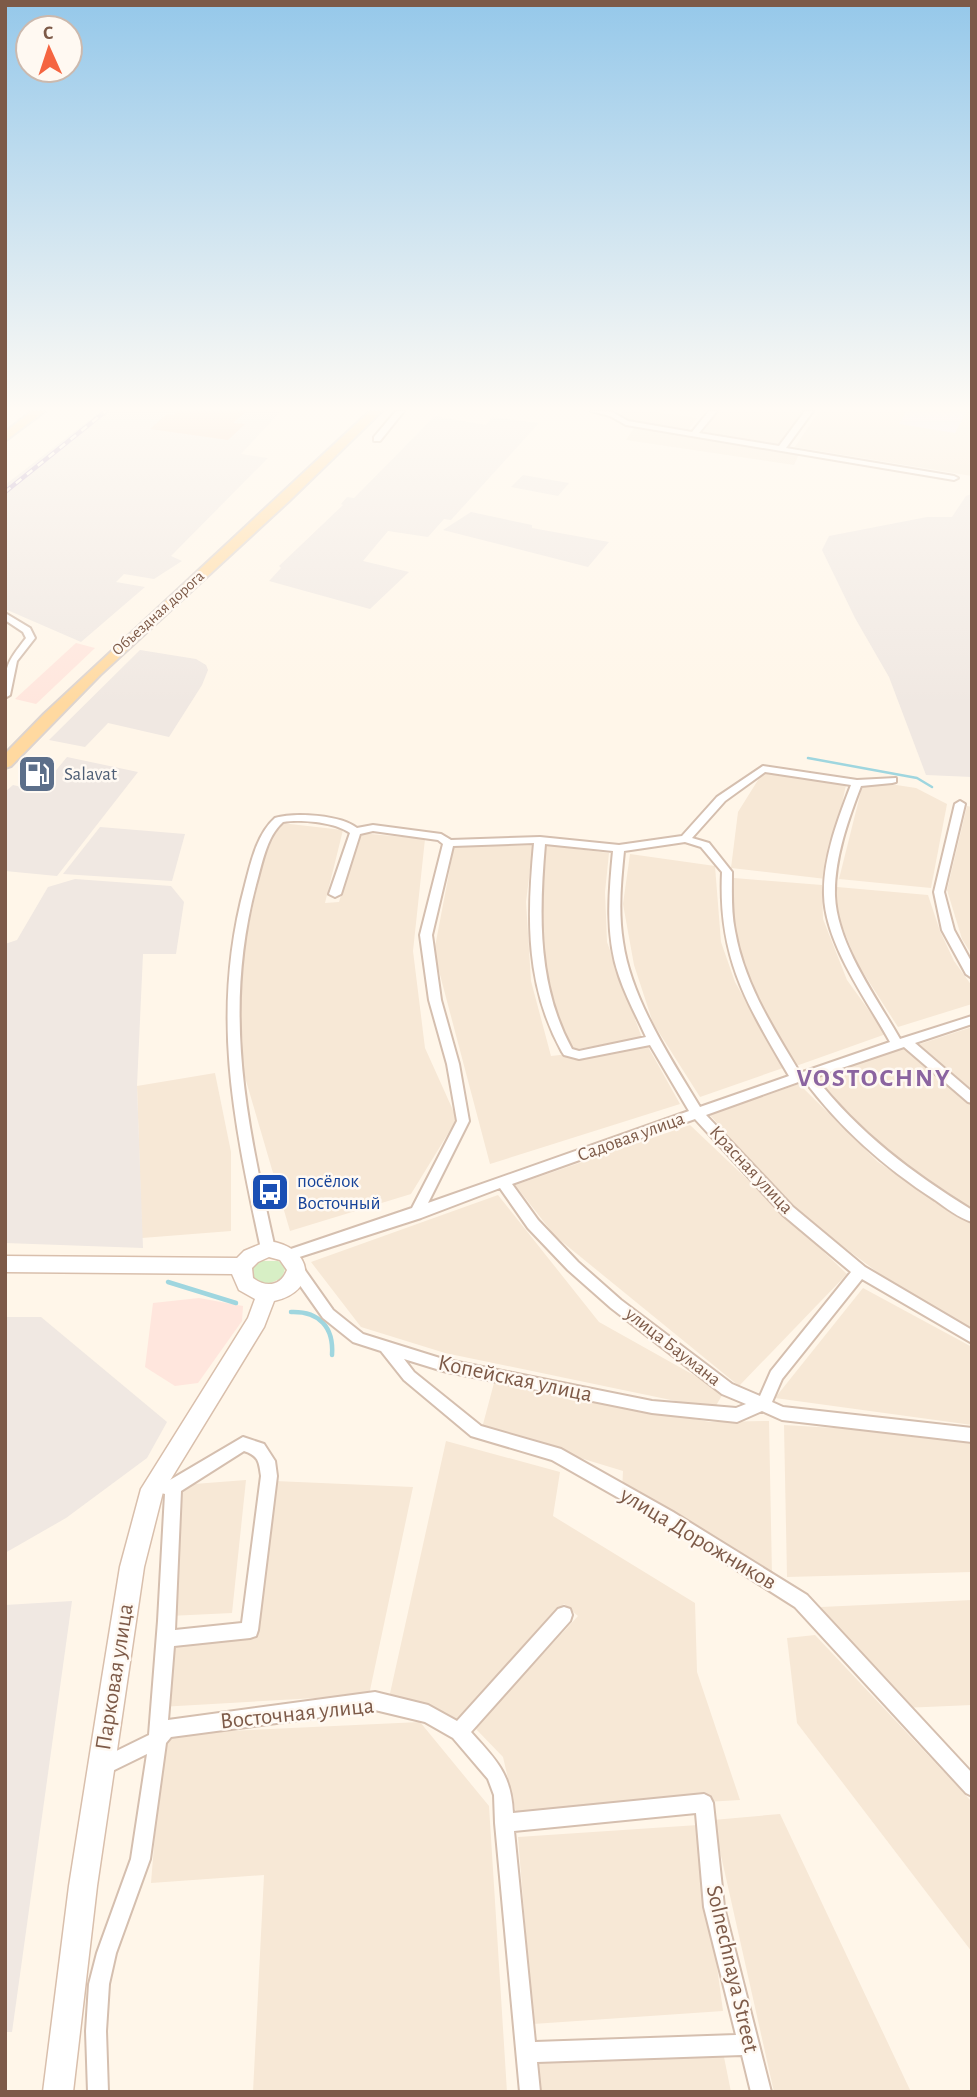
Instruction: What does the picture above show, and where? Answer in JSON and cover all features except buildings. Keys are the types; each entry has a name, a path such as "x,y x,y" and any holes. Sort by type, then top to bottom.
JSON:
{"main road":[{"name":"Объездная дорога","path":"5,762 85,679 275,509"}],"street":[{"path":"5,616 27,630 31,638 13,661 5,695"},
{"path":"685,839 721,799 763,769 857,783 892,780"},
{"path":"857,783 836,846 830,907 847,953 901,1043 972,1099"},
{"path":"960,804 939,892 948,930 972,974"},
{"path":"268,1249 246,1147 235,1071 236,955 244,914 258,856 279,820 290,818 340,823 349,825 355,832"},
{"path":"355,832 373,828 441,837 447,843 540,840 619,848 685,839 705,845 727,872 724,899 728,937 743,983 802,1077 881,1157 972,1217"},
{"path":"334,894 355,832"},
{"path":"540,840 534,899 542,991 562,1043 568,1052 579,1055 653,1040"},
{"path":"416,1214 463,1121 453,1064 435,1000 426,935 447,843"},
{"name":"Красная улица","path":"619,848 614,894 617,943 625,976 653,1040 697,1113 788,1211 860,1271 972,1337"},
{"name":"Садовая улица","path":"293,1262 416,1214 697,1113 972,1020"},
{"name":"улица Баумана","path":"504,1184 533,1224 573,1266 616,1304 727,1389 782,1413 972,1435"},
{"path":"268,1249 293,1262 291,1283 276,1292 255,1292 245,1285 240,1276 242,1266 248,1258 268,1249"},
{"name":"Копейская улица","path":"293,1262 328,1314 358,1338 443,1365 652,1407 737,1415 764,1404"},
{"path":"5,1264 242,1266"},
{"path":"764,1404 776,1375 860,1271"},
{"name":"Парковая улица","path":"58,2092 100,1768 132,1567 152,1489 257,1321 267,1293"},
{"name":"улица Дорожников","path":"386,1347 409,1376 476,1431 556,1454 667,1517 801,1601 972,1787"},
{"path":"98,2092 97,2019 102,1970 143,1847 157,1740 167,1639 167,1488 243,1444 259,1449 267,1461 269,1476 250,1630 167,1639"},
{"path":"459,1732 564,1615"},
{"name":"Восточная улица","path":"100,1768 157,1740 167,1729 375,1701 428,1714 459,1732 495,1773 503,1795 503,1823 530,2092"},
{"name":"Solnechnaya Street","path":"503,1823 704,1803 714,1907 761,2092"},
{"path":"65,2029 97,2019"},
{"path":"527,2052 749,2045"}],"shaded area":[{"path":"5,509 218,509 171,556 182,561 154,579 124,574 116,582 145,587 81,642 5,609"},
{"path":"339,509 461,509 451,520 444,519 428,537 388,531 363,561 409,572 370,609 269,581 281,568 279,566"},
{"path":"957,509 972,509 972,777 926,775 889,677 855,618 822,550 829,536 927,517 952,517"},
{"path":"471,512 532,525 532,528 609,542 588,567 443,530"},
{"path":"76,643 95,648 36,704 15,699"},
{"path":"140,650 196,659 206,665 208,670 202,685 169,737 108,723 85,747 49,740"},
{"path":"67,757 138,772 57,876 5,871 5,792 13,785 39,791"},
{"path":"763,772 846,785 826,879 731,868 738,812"},
{"path":"890,784 916,788 947,804 931,888 839,879 862,787"},
{"path":"967,806 972,807 972,955 962,939 947,890"},
{"path":"281,823 343,830 325,903 339,902 360,833 425,839 413,951 425,1048 457,1119 411,1194 290,1231 242,1067 239,971 263,859"},
{"path":"100,827 185,834 172,881 63,874"},
{"path":"533,845 526,902 531,981 551,1056 647,1045 680,1104 490,1164 434,952 454,847"},
{"path":"545,845 609,853 605,892 607,942 642,1038 577,1049 571,1048 562,1032 546,976 540,898"},
{"path":"630,854 715,866 721,942 735,982 783,1068 700,1097 653,1023 634,965 623,904"},
{"path":"734,878 822,885 823,919 847,980 886,1034 796,1066 751,986 731,925"},
{"path":"75,879 171,886 184,902 176,954 143,954 137,1086 143,1248 5,1243 5,944 17,940 48,887"},
{"path":"837,887 928,895 954,961 972,986 972,1004 898,1027 857,963 836,911"},
{"path":"972,1027 972,1092 917,1045"},
{"path":"902,1047 972,1105 972,1209 936,1191 862,1131 816,1075"},
{"path":"215,1073 231,1152 231,1231 142,1238 137,1086"},
{"path":"799,1084 878,1162 972,1225 972,1328 893,1284 792,1208 709,1114"},
{"path":"690,1125 847,1274 739,1386 555,1236 515,1185"},
{"path":"498,1195 599,1322 724,1392 714,1409 445,1353 361,1327 311,1262"},
{"path":"863,1288 972,1347 972,1425 775,1398"},
{"path":"199,1298 243,1306 242,1321 198,1383 175,1386 145,1367 153,1303"},
{"path":"5,1317 41,1317 167,1422 147,1458 66,1518 5,1553"},
{"path":"494,1383 710,1422 769,1421 772,1575 622,1491 623,1471 482,1428"},
{"path":"784,1425 972,1436 972,1572 787,1577"},
{"path":"446,1441 560,1472 553,1516 695,1603 697,1672 740,1800 516,1813 503,1757 475,1728 578,1616 564,1604 460,1722 389,1698"},
{"path":"246,1480 232,1613 169,1616 181,1485"},
{"path":"275,1481 413,1487 369,1695 160,1707 170,1641 252,1636"},
{"path":"972,1600 972,1705 903,1708 823,1616 821,1607"},
{"path":"72,1601 12,2032 5,2032 5,1605"},
{"path":"815,1635 972,1802 972,1952 797,1723 787,1638"},
{"path":"420,1722 489,1806 507,2092 253,2092 264,1875 151,1883 163,1734"},
{"path":"780,1814 911,2092 774,2092 713,1820"},
{"path":"698,1825 723,2011 533,2024 518,1837"},
{"path":"723,2052 731,2092 538,2092 536,2056"}],"green space":[{"path":"261,1261 278,1261 286,1266 282,1278 266,1285 253,1281 252,1269"}],"waterway":[{"path":"808,758 917,778 932,787"},
{"path":"168,1282 236,1303"},
{"path":"291,1312 310,1314 323,1323 330,1336 332,1355"}],"place":[{"name":"Salavat","path":"37,774"},
{"name":"посёлок Восточный","path":"270,1192"}],"district":[{"name":"VOSTOCHNY","path":"874,1078"}]}
